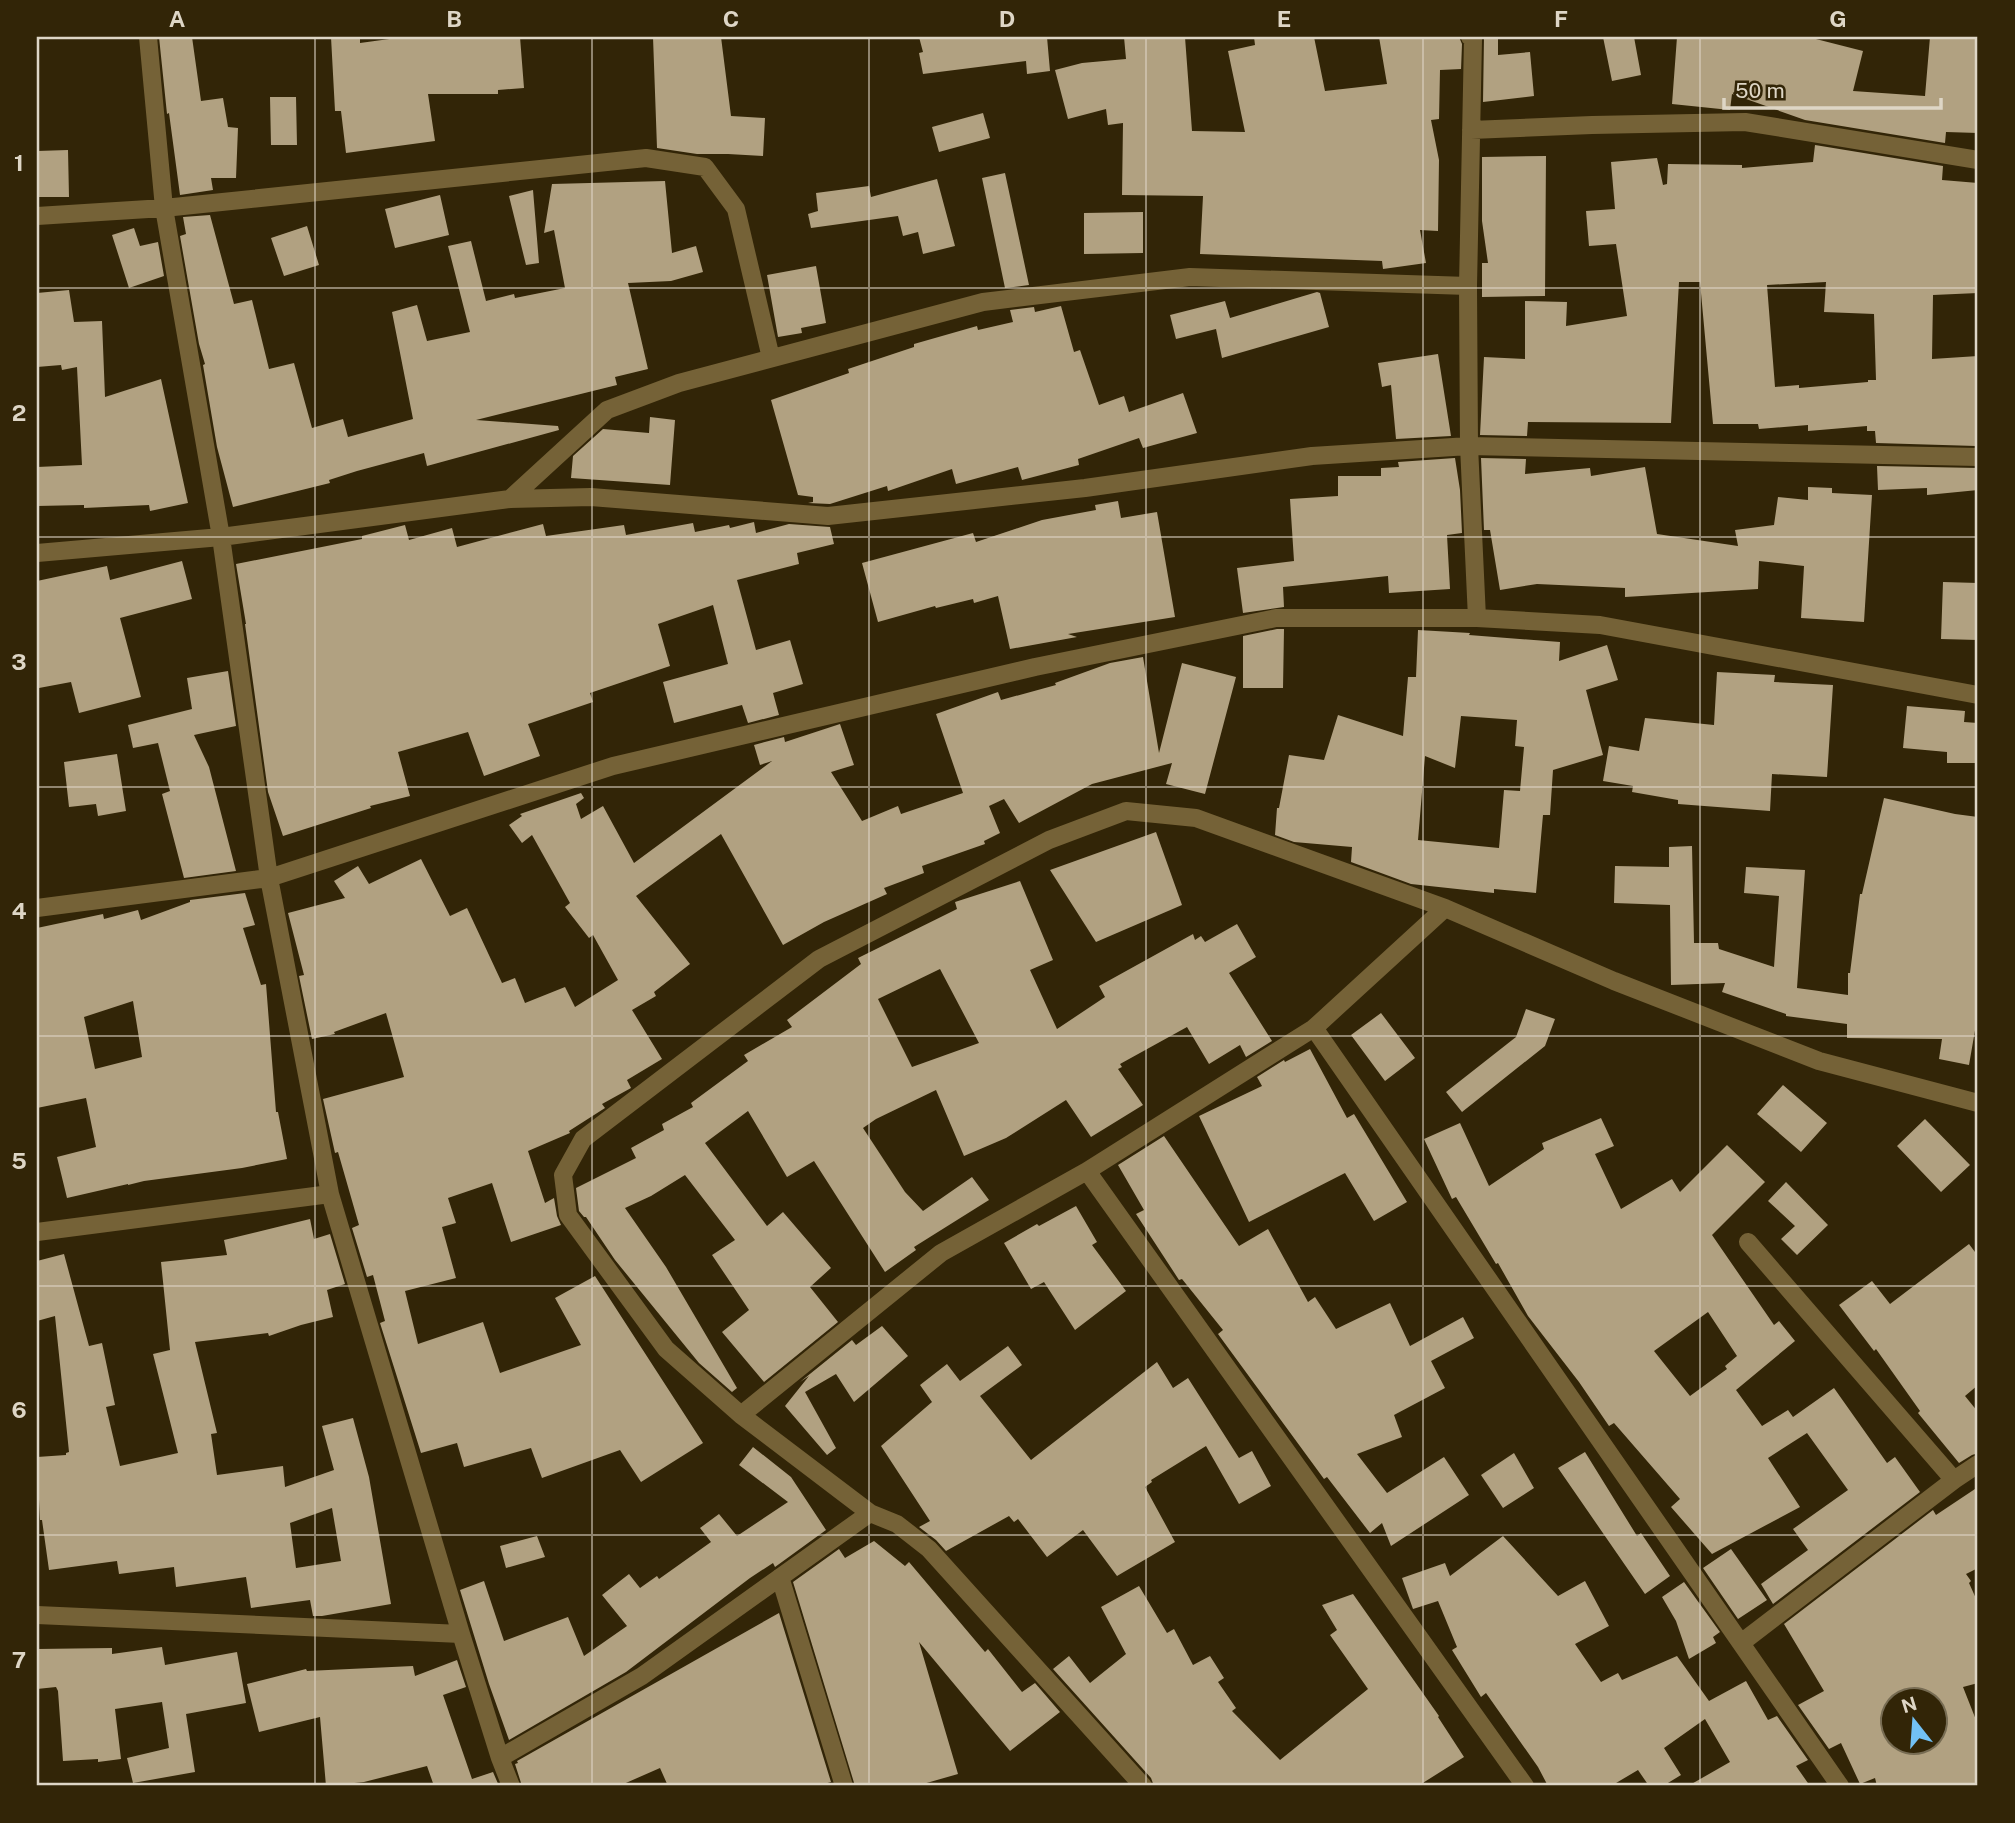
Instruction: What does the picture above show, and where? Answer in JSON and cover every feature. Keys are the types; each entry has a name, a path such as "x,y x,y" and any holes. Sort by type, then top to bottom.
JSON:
{"street":[{"path":"148,37 164,208 221,537 270,878 330,1194 461,1634 511,1786"},
{"path":"1470,37 1473,39 1468,286 1469,446 1477,618"},
{"path":"1471,130 1745,122 1978,160"},
{"path":"37,216 164,208 646,158 705,167 736,209 771,358"},
{"path":"510,499 607,410 679,383 983,302 1190,277 1468,286"},
{"path":"37,553 221,537 510,499 591,497 828,516 1086,488 1312,456 1469,446 1978,457"},
{"path":"37,908 270,878 613,766 1035,667 1276,618 1477,618 1600,625 1978,695"},
{"path":"1143,1786 929,1549 897,1524 870,1513 741,1415 666,1349 568,1215 563,1175 583,1139 819,959 1049,840 1126,811 1196,818 1444,908 1614,981 1819,1061 1978,1103"},
{"path":"741,1415 941,1254 1087,1171 1314,1028 1444,908"},
{"path":"1314,1028 1840,1786"},
{"path":"1087,1171 1525,1786"},
{"path":"37,1232 330,1194"},
{"path":"1748,1242 1954,1480"},
{"path":"1741,1643 1978,1464"},
{"path":"500,1758 642,1676 870,1513"},
{"path":"780,1577 844,1786"},
{"path":"37,1615 461,1634"}],"building":[{"path":"159,37 192,37 201,101 223,98 228,127 238,128 236,178 211,178 213,190 180,195 169,113 167,114"},
{"path":"331,37 360,37 360,43 404,37 520,37 524,88 498,90 498,94 428,94 435,141 346,153 341,111 335,111"},
{"path":"653,37 721,37 731,116 765,118 763,156 697,154 657,148"},
{"path":"919,37 1047,37 1050,71 1027,74 1026,61 923,74 919,53 923,52"},
{"path":"1124,37 1185,37 1192,131 1245,132 1228,51 1255,45 1254,37 1314,37 1325,91 1387,84 1379,37 1459,37 1462,44 1461,70 1440,70 1439,119 1431,120 1439,160 1438,231 1420,230 1426,263 1383,269 1382,261 1200,254 1203,196 1122,195 1123,123 1108,125 1106,109 1068,119 1055,70 1082,63 1126,59"},
{"path":"1484,37 1498,37 1498,55 1530,52 1534,96 1483,102"},
{"path":"1603,37 1634,37 1641,75 1612,81"},
{"path":"1677,37 1808,37 1863,51 1853,91 1925,96 1930,37 1978,37 1978,133 1946,132 1945,143 1805,120 1732,94 1730,110 1672,104"},
{"path":"270,97 296,97 297,145 271,145"},
{"path":"983,113 990,138 939,152 932,127"},
{"path":"1815,145 1943,166 1942,180 1978,183 1978,293 1933,295 1932,359 1978,356 1976,446 1876,443 1875,431 1867,431 1867,426 1808,431 1808,425 1759,429 1758,424 1713,424 1700,282 1679,282 1671,423 1528,422 1527,436 1480,435 1484,357 1525,359 1525,301 1567,302 1566,326 1627,316 1616,244 1589,246 1586,211 1615,209 1611,162 1657,158 1663,185 1667,184 1668,164 1742,165 1742,168 1813,162","holes":["1826,282 1824,312 1874,314 1876,380 1799,388 1799,385 1775,387 1767,285"]},
{"path":"68,150 69,197 37,197 37,151"},
{"path":"1546,156 1545,296 1482,297 1482,263 1488,263 1482,221 1482,157"},
{"path":"1005,173 1029,285 1005,288 982,178"},
{"path":"937,179 955,246 923,254 918,232 903,236 898,216 811,228 808,214 818,211 816,193 869,186 871,197"},
{"path":"665,181 672,253 696,246 703,272 671,281 628,283 648,369 615,377 617,385 476,420 558,426 559,430 427,466 424,453 357,471 329,480 330,483 233,507 217,447 203,365 205,364 180,236 186,234 183,217 210,215 234,304 252,300 269,369 294,363 312,428 343,419 348,437 413,419 392,312 417,305 427,341 470,332 448,246 471,241 486,301 514,294 515,298 565,288 554,230 544,233 552,184"},
{"path":"533,190 539,263 526,265 509,196"},
{"path":"440,195 449,235 395,248 385,209"},
{"path":"1143,212 1143,253 1084,254 1084,213"},
{"path":"307,226 319,265 284,276 271,238"},
{"path":"134,228 140,246 158,242 164,276 129,288 112,235"},
{"path":"816,266 826,323 801,328 802,333 778,337 767,275"},
{"path":"69,290 74,322 102,321 105,397 161,379 188,503 150,511 149,505 84,508 84,505 37,506 37,467 82,465 77,367 62,370 61,365 37,367 37,293"},
{"path":"1320,293 1329,327 1222,358 1216,329 1176,339 1170,315 1225,301 1230,318"},
{"path":"1061,306 1074,352 1080,350 1099,405 1124,396 1129,412 1183,393 1197,433 1143,448 1139,438 1078,459 1079,465 1022,480 1018,467 956,484 952,469 888,491 887,486 830,504 808,503 813,502 813,497 798,495 771,400 849,373 848,369 914,347 914,344 977,326 978,330 1013,322 1010,310 1034,307 1035,312"},
{"path":"1438,354 1451,436 1396,439 1391,385 1382,387 1378,363"},
{"path":"650,417 675,420 670,485 571,478 573,456 603,429 649,433"},
{"path":"1455,458 1462,533 1447,535 1450,589 1389,593 1388,576 1283,587 1284,607 1243,613 1237,568 1294,561 1290,499 1338,496 1338,476 1381,476 1381,468 1399,467 1398,462"},
{"path":"1481,458 1526,459 1525,474 1590,468 1591,476 1645,467 1657,534 1738,546 1735,530 1774,525 1778,497 1808,500 1808,487 1832,488 1832,493 1872,495 1864,622 1801,618 1804,566 1759,561 1758,589 1625,597 1625,588 1537,584 1500,590 1490,530 1484,530"},
{"path":"1877,466 1978,468 1978,490 1927,495 1927,488 1878,490"},
{"path":"1118,501 1121,518 1157,512 1175,617 1068,634 1077,637 1010,649 998,596 974,603 973,599 936,608 935,606 878,622 862,563 973,533 976,542 1042,520 1096,510 1095,505"},
{"path":"754,522 756,533 789,524 830,527 834,544 797,553 799,564 737,580 756,650 790,640 803,684 773,693 779,715 748,723 742,705 674,723 663,682 728,664 713,605 658,624 670,666 590,693 593,702 528,724 540,756 484,776 468,732 398,752 410,796 370,806 371,808 283,836 268,792 236,564 362,539 362,536 405,525 409,540 452,528 457,547 543,524 546,536 624,525 626,535 693,523 695,532"},
{"path":"182,561 192,599 120,618 141,697 79,713 71,682 39,688 37,581 107,566 110,580"},
{"path":"1943,582 1978,583 1978,640 1941,639"},
{"path":"1284,629 1283,688 1243,688 1243,636"},
{"path":"1418,630 1560,642 1559,661 1607,645 1618,680 1586,690 1603,755 1553,770 1550,815 1543,815 1536,893 1494,889 1494,893 1411,884 1351,862 1352,847 1294,842 1275,835 1277,808 1289,755 1324,760 1338,715 1403,736 1408,677 1416,677","holes":["1461,716 1517,720 1515,746 1524,747 1520,791 1504,790 1499,848 1418,840 1425,756 1455,768"]},
{"path":"1143,657 1159,753 1182,663 1236,677 1205,794 1166,784 1172,763 1092,784 1019,823 1004,799 989,806 1000,833 984,841 985,844 922,866 924,873 884,888 887,894 824,922 783,945 721,834 636,896 690,964 654,992 656,996 632,1010 662,1059 627,1080 631,1088 602,1104 605,1108 569,1131 570,1133 528,1151 545,1203 554,1198 561,1225 511,1242 492,1183 448,1198 456,1223 442,1227 456,1278 405,1291 418,1344 483,1322 500,1373 581,1345 555,1298 595,1276 703,1443 641,1482 620,1450 542,1478 531,1448 464,1467 457,1443 421,1453 380,1323 385,1321 373,1275 367,1277 352,1228 359,1225 338,1152 335,1153 323,1099 404,1077 386,1013 334,1032 335,1034 312,1039 299,976 304,975 288,913 345,898 334,881 358,866 369,884 421,859 450,916 467,908 502,983 515,978 525,1003 565,987 575,1007 618,980 593,935 589,938 565,907 570,903 532,835 522,843 509,825 522,816 520,814 581,793 584,798 576,804 581,819 603,806 634,863 772,761 760,765 754,745 784,737 785,742 840,724 854,765 831,772 862,821 898,806 901,814 963,793 936,714 998,692 1001,700 1056,685 1055,683 1110,663"},
{"path":"228,671 236,726 194,735 209,767 236,871 184,878 162,794 170,791 158,743 133,748 128,725 192,709 187,678"},
{"path":"1717,672 1775,675 1774,682 1833,685 1827,777 1772,774 1770,811 1678,804 1678,800 1632,792 1633,786 1603,781 1609,746 1639,751 1645,718 1714,725"},
{"path":"1907,706 1965,711 1964,722 1978,723 1978,763 1947,763 1947,752 1903,748"},
{"path":"117,754 126,811 98,816 96,804 69,807 64,762"},
{"path":"1884,798 1978,817 1978,1013 1969,1065 1939,1059 1942,1039 1847,1038 1847,1024 1786,1016 1722,992 1725,983 1671,985 1670,905 1614,903 1615,866 1669,867 1669,847 1692,846 1694,943 1718,943 1719,949 1774,967 1779,896 1744,893 1746,867 1805,870 1797,988 1848,995 1848,973 1860,894"},
{"path":"1156,832 1182,905 1096,942 1050,870"},
{"path":"1020,881 1053,960 1030,970 1057,1029 1105,997 1099,986 1193,934 1195,940 1201,936 1205,942 1237,924 1256,957 1229,973 1272,1041 1246,1057 1240,1045 1209,1064 1187,1027 1120,1064 1122,1067 1118,1069 1143,1105 1091,1137 1066,1100 1006,1138 964,1156 936,1090 876,1119 863,1128 905,1192 923,1211 972,1177 989,1200 914,1247 916,1250 885,1272 814,1161 787,1177 748,1111 705,1143 767,1226 783,1212 831,1268 810,1287 838,1322 764,1382 722,1332 749,1310 712,1255 735,1240 685,1175 625,1208 666,1267 737,1388 732,1392 699,1363 615,1260 579,1211 576,1188 636,1158 631,1148 664,1130 662,1124 693,1107 691,1103 748,1061 744,1055 792,1027 787,1020 861,964 858,958 957,909 955,902","holes":["940,969 979,1043 912,1067 878,999"]},
{"path":"245,893 255,925 243,928 261,985 266,984 276,1112 287,1159 144,1181 67,1198 57,1157 96,1147 86,1098 37,1108 37,928 103,914 104,919 138,910 141,920 190,900","holes":["133,1001 142,1057 95,1069 84,1017"]},
{"path":"1526,1009 1555,1019 1545,1046 1462,1112 1446,1092 1516,1037"},
{"path":"1381,1013 1415,1058 1385,1081 1351,1035"},
{"path":"1310,1049 1347,1118 1354,1114 1407,1202 1374,1221 1345,1173 1249,1222 1199,1116 1262,1086 1257,1077 1284,1060 1285,1062"},
{"path":"1783,1085 1827,1123 1801,1152 1757,1114"},
{"path":"1601,1118 1614,1146 1595,1154 1621,1209 1672,1179 1680,1192 1727,1145 1765,1182 1712,1235 1774,1325 1779,1321 1795,1341 1736,1390 1762,1426 1788,1410 1793,1417 1834,1388 1887,1463 1895,1457 1920,1492 1773,1604 1761,1584 1808,1550 1793,1529 1848,1490 1807,1433 1768,1458 1800,1507 1712,1554 1671,1507 1680,1499 1614,1423 1609,1426 1528,1316 1456,1197 1452,1199 1424,1139 1460,1123 1489,1186 1544,1149 1542,1143","holes":["1708,1312 1737,1356 1725,1366 1727,1369 1690,1396 1654,1351"]},
{"path":"1925,1119 1970,1165 1941,1192 1897,1146"},
{"path":"1164,1136 1239,1246 1268,1229 1308,1302 1315,1297 1336,1329 1390,1303 1410,1346 1463,1317 1474,1338 1431,1361 1445,1388 1394,1415 1402,1437 1357,1454 1387,1493 1444,1457 1469,1495 1391,1546 1382,1523 1370,1533 1327,1477 1324,1479 1218,1334 1223,1330 1182,1279 1179,1280 1136,1214 1144,1210 1118,1165"},
{"path":"1786,1182 1828,1225 1797,1255 1781,1239 1795,1226 1768,1201"},
{"path":"1076,1206 1097,1242 1092,1245 1126,1291 1075,1330 1044,1282 1031,1289 1004,1243"},
{"path":"310,1219 314,1239 330,1234 345,1284 327,1290 333,1317 269,1336 268,1333 195,1342 217,1433 211,1434 217,1475 283,1466 285,1487 334,1470 322,1426 353,1418 369,1477 391,1604 313,1616 310,1600 251,1608 246,1577 176,1587 174,1567 119,1574 117,1561 49,1570 40,1520 37,1457 66,1455 69,1452 55,1316 37,1321 37,1261 64,1254 89,1346 102,1343 115,1405 106,1407 120,1466 178,1453 153,1354 170,1350 161,1262 227,1255 224,1240","holes":["332,1508 341,1561 296,1568 290,1523"]},
{"path":"1969,1244 1978,1256 1978,1385 1965,1396 1978,1412 1978,1453 1959,1463 1918,1413 1920,1411 1876,1349 1874,1351 1839,1305 1872,1281 1890,1304"},
{"path":"882,1326 908,1356 854,1402 836,1374 805,1392 836,1448 827,1455 785,1406 809,1376 800,1382 852,1340 856,1345"},
{"path":"1008,1346 1022,1365 980,1396 1031,1460 1157,1362 1173,1388 1188,1378 1239,1458 1252,1451 1271,1486 1239,1504 1206,1446 1151,1480 1145,1487 1175,1542 1117,1576 1083,1530 1047,1557 1018,1519 1014,1522 1009,1516 946,1551 919,1527 930,1521 881,1446 932,1402 920,1385 947,1364 960,1381"},
{"path":"753,1447 791,1477 826,1530 775,1567 773,1563 750,1578 626,1672 509,1740 460,1590 484,1581 504,1641 568,1617 584,1656 627,1626 602,1595 629,1574 640,1588 657,1576 659,1579 711,1542 700,1528 719,1514 737,1536 788,1502 739,1465"},
{"path":"1585,1452 1637,1536 1641,1533 1670,1576 1645,1594 1558,1468"},
{"path":"1514,1453 1534,1488 1503,1508 1481,1475"},
{"path":"1978,1487 1978,1568 1966,1574 1978,1603 1978,1683 1963,1687 1978,1725 1978,1786 1877,1786 1875,1778 1860,1784 1841,1743 1829,1749 1798,1705 1824,1691 1784,1624 1933,1510 1936,1515"},
{"path":"537,1536 545,1557 506,1568 500,1546"},
{"path":"1503,1536 1558,1596 1585,1581 1609,1626 1575,1644 1601,1682 1618,1673 1622,1680 1677,1656 1709,1701 1746,1681 1768,1720 1777,1716 1808,1760 1796,1766 1810,1786 1688,1786 1730,1762 1705,1719 1664,1748 1681,1775 1663,1786 1649,1786 1638,1770 1611,1786 1548,1786 1538,1767 1486,1693 1481,1697 1452,1650 1457,1647 1438,1601 1413,1609 1402,1578 1445,1563 1450,1576"},
{"path":"874,1541 905,1566 909,1562 985,1652 988,1649 1022,1692 1035,1683 1060,1712 1010,1751 919,1642 958,1774 916,1786 855,1786 793,1582 839,1549 845,1558"},
{"path":"1731,1549 1767,1600 1738,1619 1703,1568"},
{"path":"1684,1582 1720,1632 1713,1637 1716,1643 1689,1659 1676,1621 1662,1597"},
{"path":"1139,1586 1167,1633 1174,1629 1193,1665 1210,1656 1224,1678 1218,1682 1236,1708 1232,1711 1280,1760 1368,1689 1330,1635 1337,1630 1322,1605 1353,1594 1439,1716 1464,1757 1418,1786 1154,1786 1151,1778 1053,1669 1069,1656 1090,1683 1126,1654 1101,1607"},
{"path":"779,1613 831,1782 817,1786 668,1786 660,1768 619,1786 522,1786 515,1764 517,1761"},
{"path":"162,1647 165,1665 237,1652 246,1703 186,1714 195,1772 133,1783 127,1758 169,1748 162,1702 115,1709 121,1759 98,1762 98,1759 63,1761 58,1691 56,1687 37,1689 37,1649 112,1648 112,1654"},
{"path":"457,1660 466,1687 443,1695 472,1779 493,1772 499,1786 434,1786 427,1766 364,1782 326,1786 320,1717 259,1732 247,1684 306,1669 413,1666 415,1676"}]}
